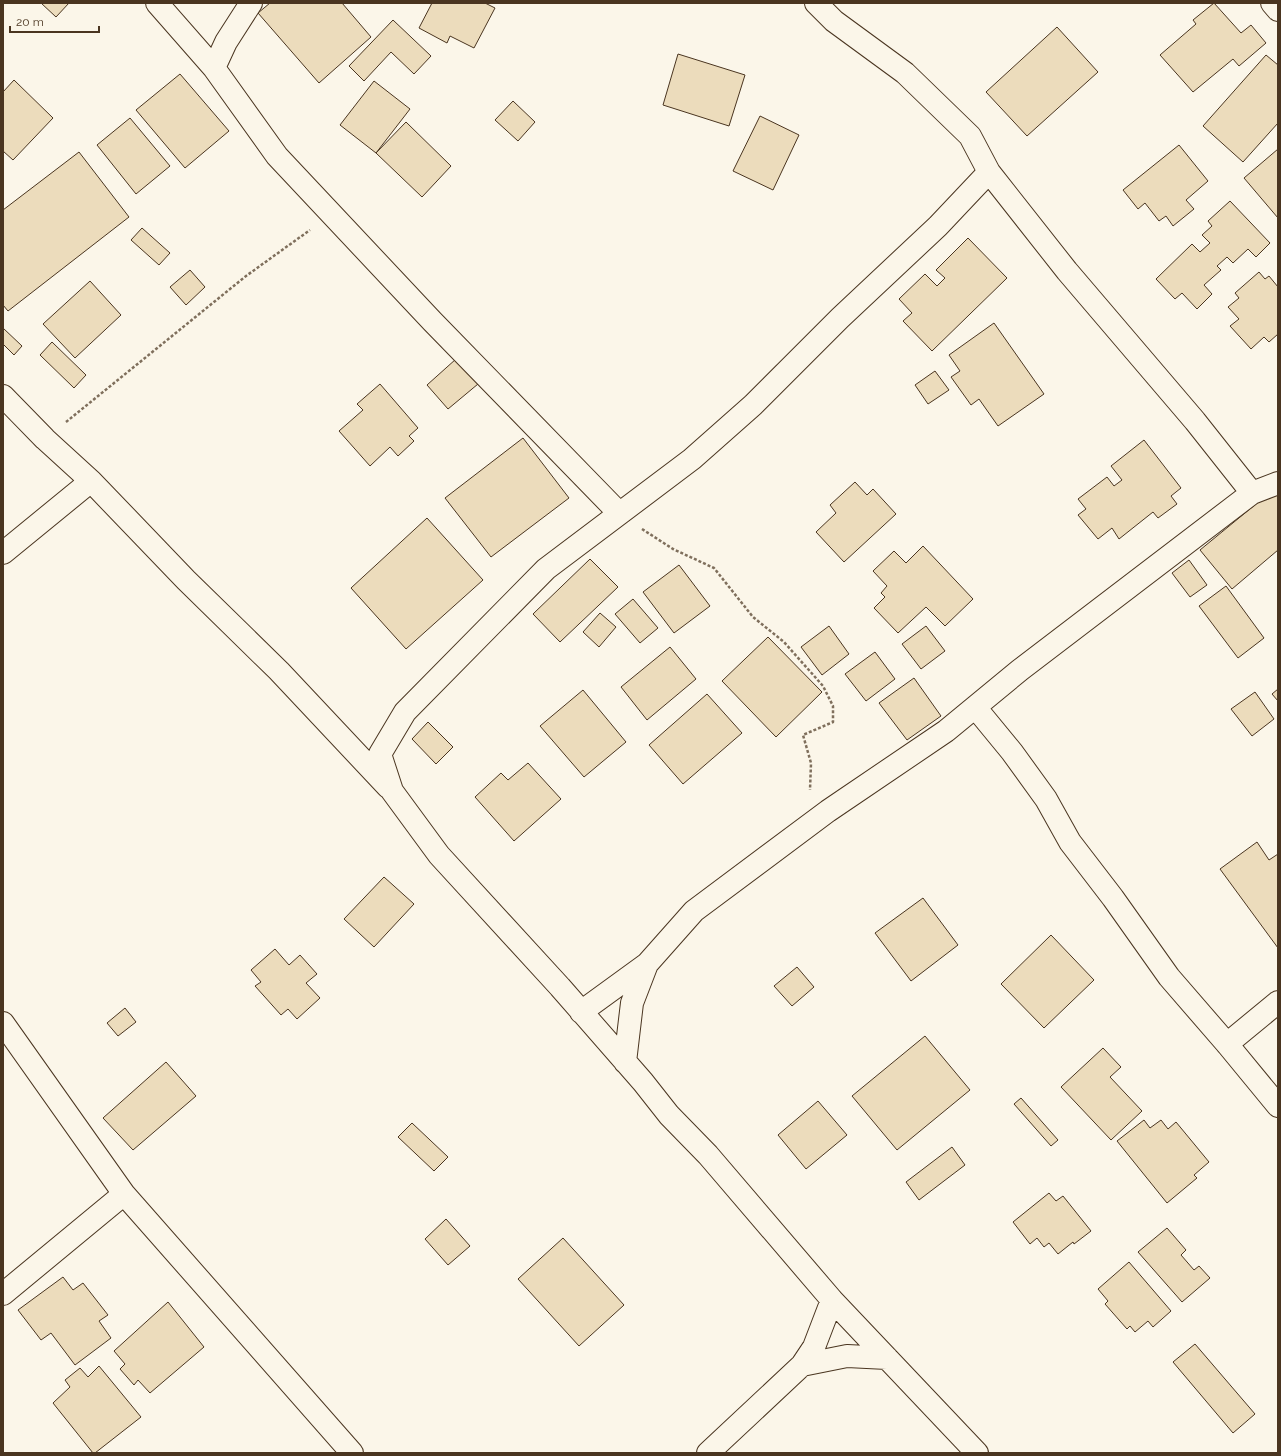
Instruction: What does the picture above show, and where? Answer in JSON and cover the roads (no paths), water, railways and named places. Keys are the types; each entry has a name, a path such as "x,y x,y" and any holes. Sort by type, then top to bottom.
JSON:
{"street":[{"path":"157,3 214,68 278,156 432,321 618,513"},
{"path":"214,68 226,42 251,3"},
{"path":"816,3 834,21 905,73 970,136 989,172 1067,271 1195,421 1252,493"},
{"path":"1272,3 1278,10"},
{"path":"392,791 380,754 405,712 546,569 618,513 692,459 753,405 840,318 938,226 989,172"},
{"path":"3,396 45,439 91,481 186,580 279,671 392,791 439,855 643,1082 669,1116 708,1155 832,1300 977,1453"},
{"path":"3,553 91,481"},
{"path":"581,1012 647,964 694,911 858,791 946,731 1027,666 1252,493 1278,483"},
{"path":"975,708 1012,752 1046,799 1070,842 1113,898 1169,977 1278,1106"},
{"path":"625,1062 632,1002 647,964"},
{"path":"1227,1044 1278,1002"},
{"path":"3,1023 124,1194 352,1453"},
{"path":"3,1294 124,1194"},
{"path":"708,1453 802,1365 814,1347 832,1300"},
{"path":"802,1365 848,1356 888,1358"}]}
